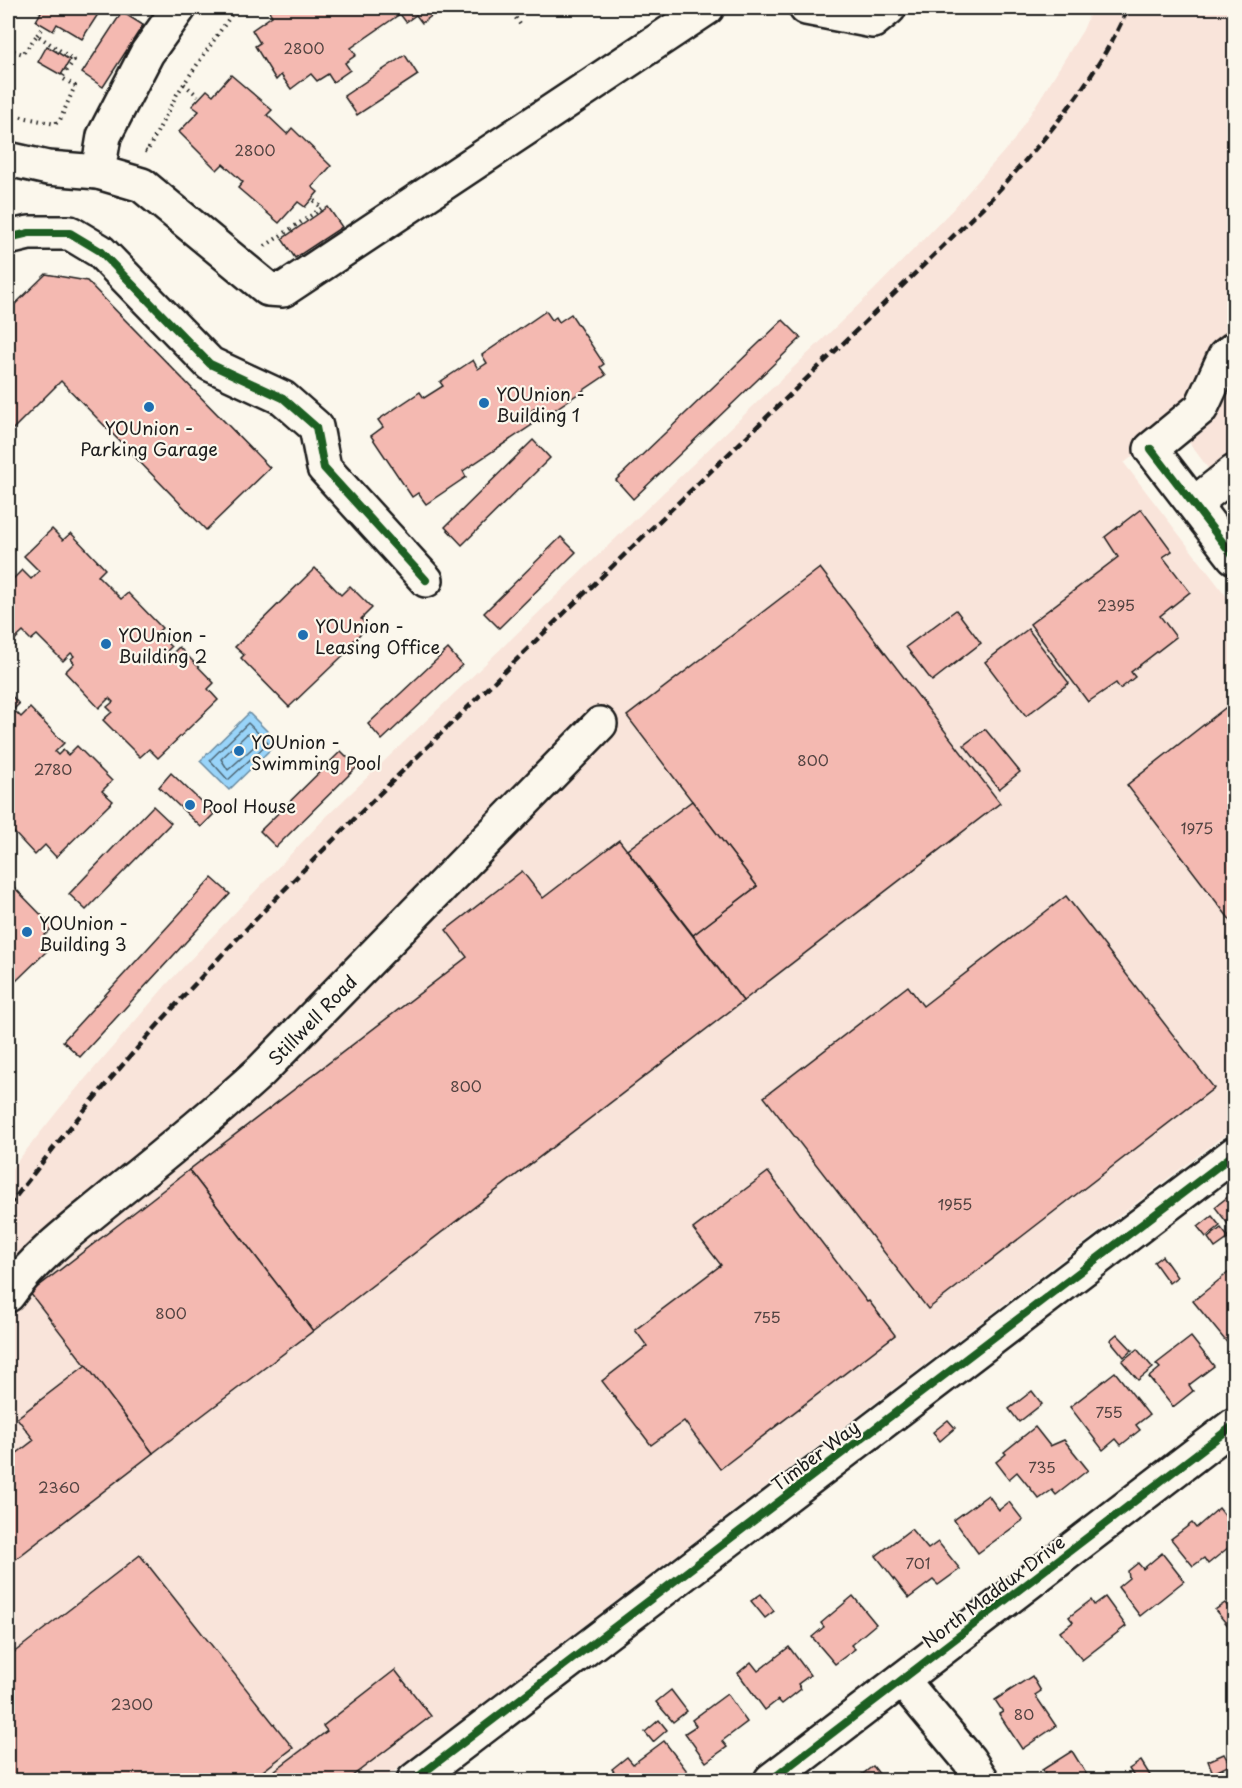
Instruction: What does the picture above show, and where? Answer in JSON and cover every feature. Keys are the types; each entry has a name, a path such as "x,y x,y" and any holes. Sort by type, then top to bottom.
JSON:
{"street":[{"path":"98,172 104,136 147,54 179,8"},
{"path":"8,159 48,168 98,172 142,184 268,290 283,290 707,8"},
{"path":"806,8 873,21 889,8"},
{"path":"8,238 29,233 70,233 99,250 210,364 284,398 316,427 324,468 426,580"},
{"path":"1234,349 1225,356 1201,408 1151,449 1234,555"},
{"path":"1194,504 1234,472"},
{"name":"Stillwell Road","path":"14,1285 65,1235 218,1111 261,1071 600,723"},
{"name":"Timber Way","path":"414,1780 1234,1154"},
{"name":"North Maddux Drive","path":"771,1780 1234,1425"},
{"path":"902,1680 969,1760 982,1780"}],"path":[{"path":"104,136 147,152 184,84 236,8"},
{"path":"509,8 522,27"},
{"path":"8,49 23,54 44,27"},
{"path":"8,114 55,124 60,120 75,86 62,78 74,60 37,35"},
{"path":"184,84 198,96"},
{"path":"238,264 322,208 313,200"}],"shaded area":[{"path":"1092,8 1234,8 1234,504 1175,423 1124,463 1234,606 1234,1128 383,1780 8,1780 8,1173 60,1108 167,984 325,818 874,290 954,208 1014,140 1083,30"}],"water":[{"name":"YOUnion - Swimming Pool","path":"249,713 278,742 229,790 200,761"}],"building":[{"path":"33,8 102,8 82,39 57,24 53,31 36,21 41,12"},
{"path":"436,8 438,11 422,23 416,15 406,22 400,14 351,48 356,55 345,63 350,70 333,82 328,74 317,81 311,74 291,89 281,75 276,80 255,46 260,43 252,30 272,16 268,9"},
{"path":"122,12 143,25 103,87 82,73"},
{"path":"47,46 70,60 61,75 38,62"},
{"path":"405,55 418,75 357,115 344,96"},
{"path":"231,75 272,110 267,115 287,134 292,128 331,166 312,187 318,192 305,207 298,202 279,223 238,188 243,182 223,164 217,170 179,132 199,111 192,106 207,90 213,95"},
{"path":"328,207 342,227 295,258 282,239"},
{"name":"YOUnion - Parking Garage","path":"46,274 87,281 270,468 206,530 61,381 8,434 8,311"},
{"name":"YOUnion - Building 1","path":"546,311 552,320 556,317 559,322 571,314 604,364 600,367 606,375 542,418 535,408 525,415 532,425 463,471 466,477 426,504 418,493 412,497 371,436 383,427 378,420 420,392 424,398 443,386 440,382 473,360 478,369 487,363 482,355"},
{"path":"783,320 801,338 633,499 616,480"},
{"path":"533,440 550,458 462,545 445,527"},
{"path":"1141,509 1172,551 1163,557 1190,592 1160,616 1176,637 1131,672 1135,677 1120,689 1116,683 1088,702 1030,624 1118,557 1105,537"},
{"name":"YOUnion - Building 2","path":"52,529 63,540 71,533 105,569 98,576 121,599 128,593 162,628 153,637 158,641 161,637 171,647 167,651 171,655 179,647 214,683 208,689 218,700 158,758 149,749 140,757 103,720 112,712 107,707 113,702 109,698 99,708 65,672 74,663 71,659 74,656 71,653 63,661 37,635 31,640 23,632 8,646 8,584 22,570 31,579 39,571 24,556"},
{"path":"561,537 576,552 499,628 484,613"},
{"name":"YOUnion - Leasing Office","path":"315,568 341,595 350,586 372,608 361,619 368,626 351,643 353,646 289,707 241,658 244,655 235,647"},
{"path":"820,568 1000,803 743,1001 693,935 757,886 627,716"},
{"path":"956,610 981,643 932,681 906,647"},
{"path":"1028,629 1069,683 1026,716 985,662"},
{"path":"448,649 462,665 382,740 368,724"},
{"path":"8,692 19,704 11,712 13,714 16,712 21,717 30,708 64,743 55,752 58,755 63,750 68,755 77,746 112,781 102,791 113,801 56,857 45,845 35,855 8,826 8,813 11,810 8,807"},
{"path":"1234,701 1234,925 1127,785"},
{"path":"985,729 1020,772 999,789 964,745"},
{"path":"341,751 357,767 276,847 260,831"},
{"name":"Pool House","path":"171,773 214,814 201,827 159,787"},
{"path":"692,801 757,886 693,935 627,850"},
{"path":"153,806 171,823 86,910 69,894"},
{"path":"619,840 743,1001 313,1331 189,1170 467,957 446,930 522,871 543,898"},
{"path":"212,878 230,894 80,1057 63,1041"},
{"name":"YOUnion - Building 3","path":"8,881 53,927 42,938 51,947 15,982 8,974"},
{"path":"1066,896 1214,1088 928,1309 764,1097 908,986 923,1006"},
{"path":"189,1170 313,1331 153,1453 30,1293"},
{"path":"768,1172 867,1302 869,1301 895,1335 720,1469 684,1421 651,1445 602,1381 647,1346 635,1330 721,1265 693,1229"},
{"path":"1234,1192 1234,1232 1215,1207"},
{"path":"1212,1216 1220,1226 1206,1237 1198,1227"},
{"path":"1221,1228 1229,1238 1215,1248 1208,1238"},
{"path":"1162,1256 1177,1277 1169,1283 1154,1262"},
{"path":"1234,1268 1234,1349 1233,1350 1193,1301"},
{"path":"1117,1334 1132,1350 1124,1357 1110,1340"},
{"path":"1191,1337 1214,1366 1189,1385 1193,1391 1173,1407 1149,1377 1160,1368 1156,1364"},
{"path":"1137,1349 1153,1368 1138,1380 1122,1361"},
{"path":"86,1365 153,1453 8,1565 8,1460 34,1440 17,1418"},
{"path":"1115,1372 1149,1415 1136,1425 1140,1430 1121,1445 1116,1439 1103,1450 1070,1407"},
{"path":"1032,1391 1042,1404 1019,1422 1009,1409"},
{"path":"948,1420 955,1428 940,1441 933,1432"},
{"path":"1035,1427 1050,1446 1064,1440 1088,1470 1056,1495 1052,1490 1039,1499 1017,1472 1009,1479 996,1462 1006,1454 1004,1452"},
{"path":"988,1495 999,1510 1009,1502 1023,1520 978,1553 954,1520"},
{"path":"1219,1508 1234,1527 1234,1543 1208,1564 1204,1558 1193,1566 1171,1539 1192,1523 1196,1528"},
{"path":"911,1529 928,1549 938,1542 960,1569 938,1585 933,1580 909,1598 876,1556"},
{"path":"1162,1553 1184,1581 1140,1616 1118,1587 1129,1578 1128,1571 1138,1563 1143,1569"},
{"path":"140,1555 293,1748 251,1780 8,1780 8,1657"},
{"path":"761,1594 774,1611 765,1618 751,1601"},
{"path":"853,1596 876,1624 851,1645 855,1649 835,1664 812,1637 824,1627 821,1623"},
{"path":"1105,1597 1126,1626 1082,1660 1060,1632 1073,1622 1069,1617 1091,1600 1094,1605"},
{"path":"1225,1603 1234,1614 1234,1625 1230,1628 1215,1610"},
{"path":"789,1647 810,1675 798,1684 801,1689 782,1704 778,1700 765,1710 738,1673 751,1662 758,1671"},
{"path":"395,1670 431,1716 347,1780 262,1780 327,1731 323,1726"},
{"path":"1032,1676 1041,1691 1035,1695 1056,1726 1022,1749 999,1714 1003,1712 995,1700"},
{"path":"671,1690 687,1711 673,1722 656,1702"},
{"path":"727,1694 747,1722 722,1741 727,1747 706,1762 685,1733 696,1726 692,1720"},
{"path":"659,1720 667,1730 653,1742 645,1732"},
{"path":"664,1741 687,1771 674,1780 621,1780 612,1769 627,1757 633,1764"},
{"path":"1072,1751 1090,1780 1049,1780 1042,1770"},
{"path":"1224,1754 1230,1765 1213,1773 1208,1761"},
{"path":"1141,1761 1151,1777 1146,1780 1136,1780 1129,1769"},
{"path":"873,1766 884,1780 855,1780"}],"railway":[{"path":"8,1207 113,1076 168,1013 283,891 402,772 989,201 1067,110 1100,61 1128,8"}],"cycle path":[{"path":"8,238 29,233 70,233 100,251 210,364 283,398 316,427 324,468 426,580"},
{"path":"1151,449 1234,557"},
{"path":"414,1780 1234,1154"},
{"path":"771,1780 1234,1425"}],"place":[{"name":"YOUnion - Building 1","path":"484,403"},
{"name":"YOUnion - Parking Garage","path":"149,407"},
{"name":"YOUnion - Leasing Office","path":"303,635"},
{"name":"YOUnion - Building 2","path":"106,644"},
{"name":"YOUnion - Swimming Pool","path":"239,751"},
{"name":"Pool House","path":"190,805"},
{"name":"YOUnion - Building 3","path":"27,932"}]}
